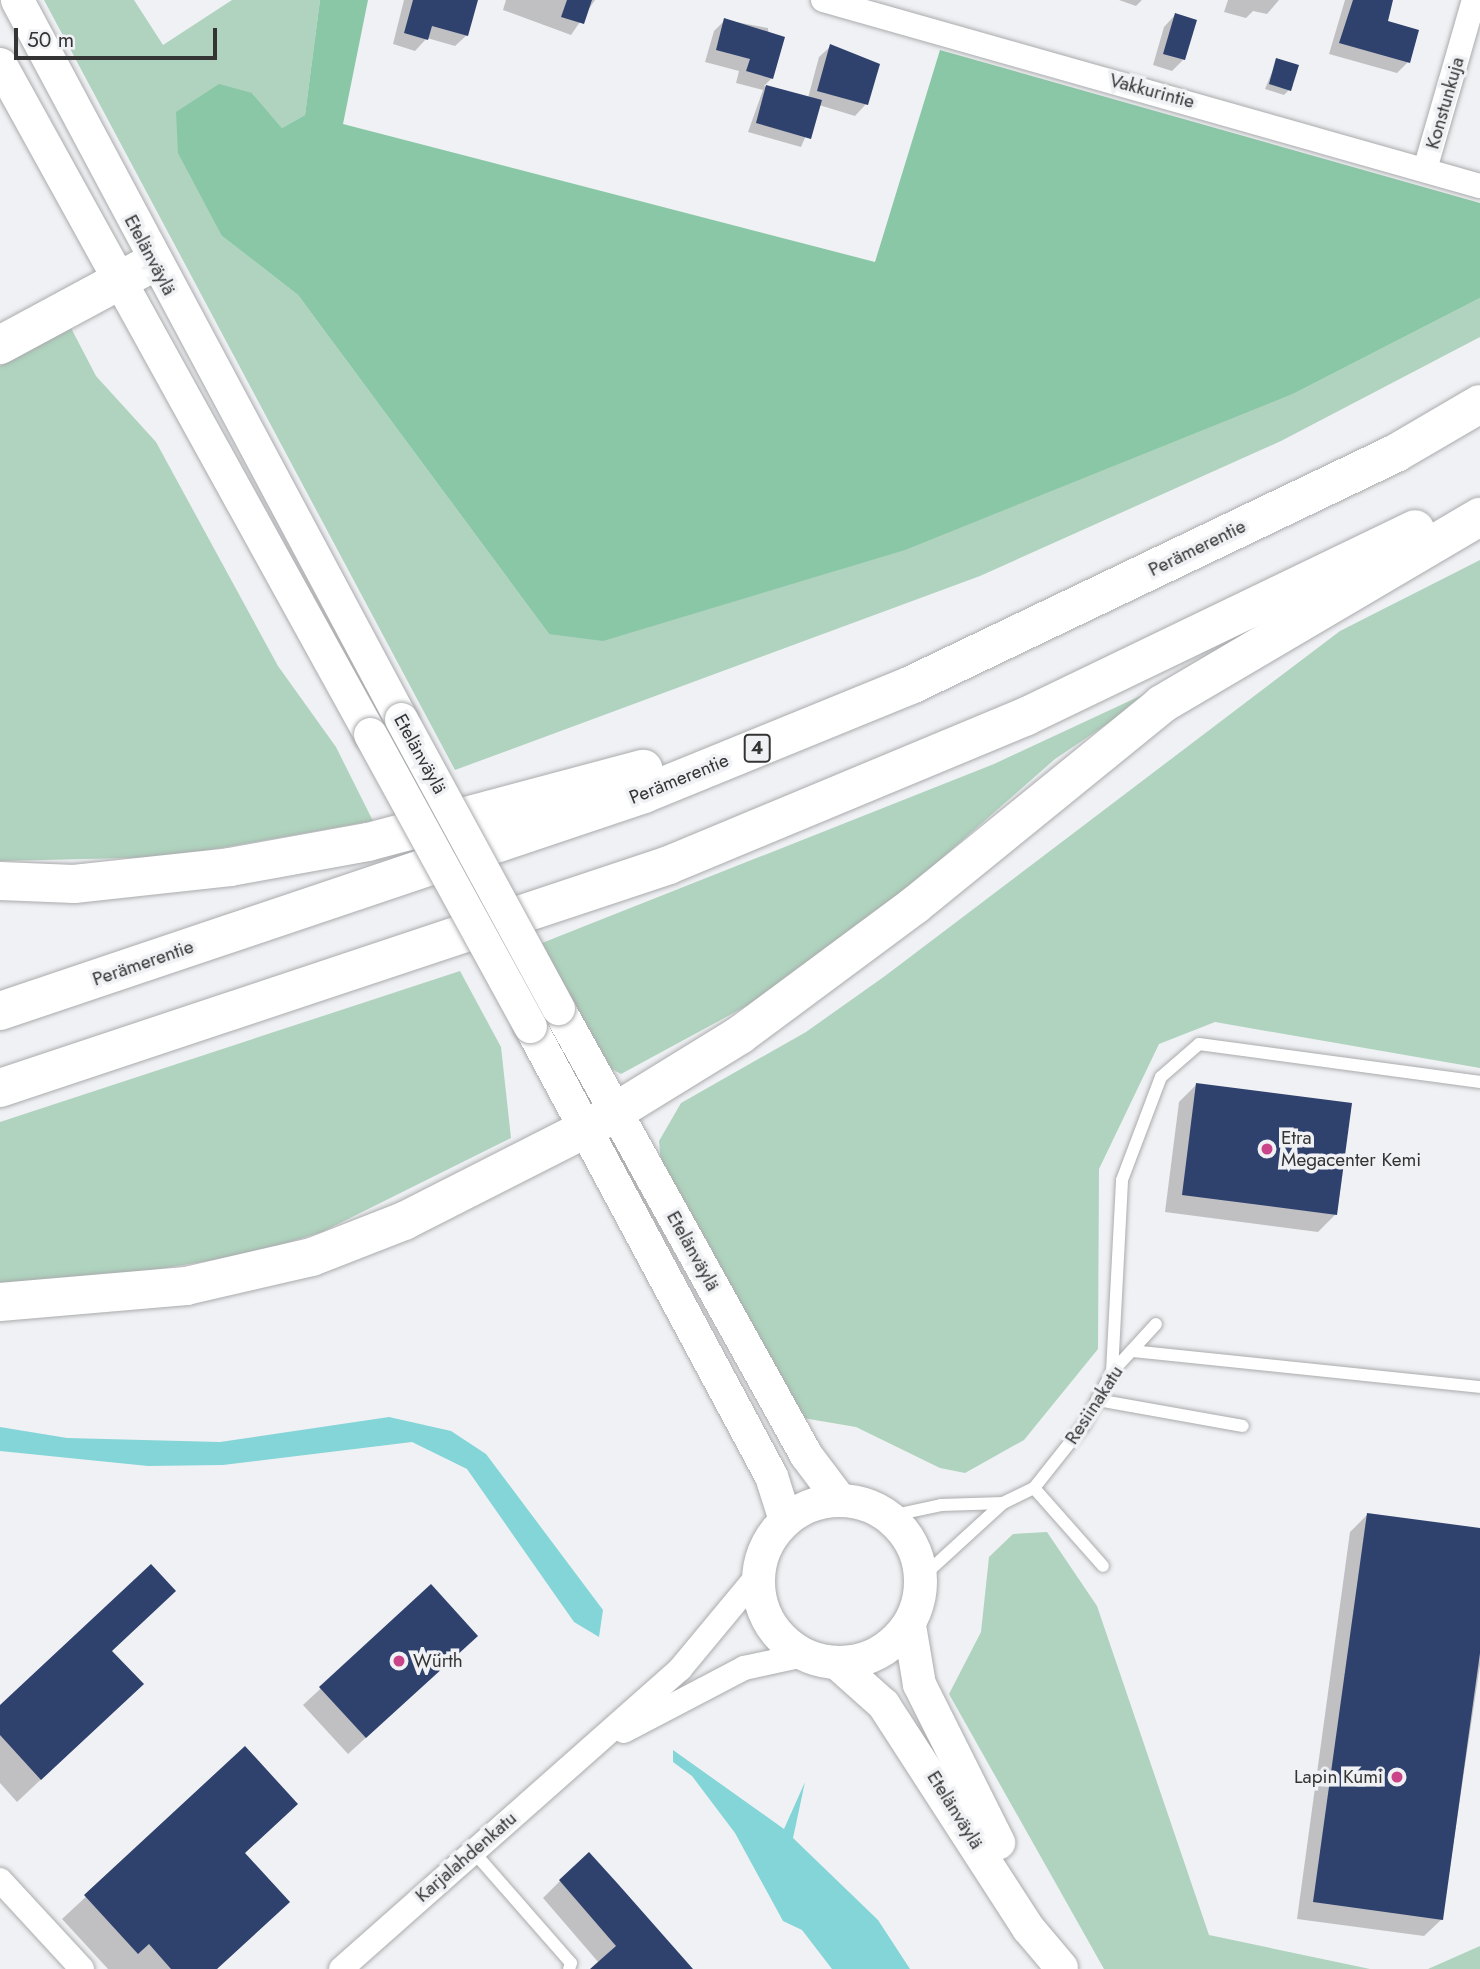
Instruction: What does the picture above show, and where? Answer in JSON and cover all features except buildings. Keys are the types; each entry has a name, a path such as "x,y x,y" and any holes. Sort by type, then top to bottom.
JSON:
{"highway":[{"path":"0,345 119,285 154,262"},
{"name":"Perämerentie","path":"0,1011 644,794 911,685 1396,453 1480,404"},
{"path":"0,1088 669,865 1025,717 1480,498"},
{"path":"0,1302 163,1290 312,1257 404,1221 582,1130 740,1035 915,905 1161,704 1480,517"},
{"path":"0,881 134,880 368,842 635,772 812,705 911,685"}],"main road":[{"name":"Etelänväylä","path":"17,0 154,262 615,1112 806,1455 839,1499"},
{"name":"Etelänväylä","path":"0,64 119,285 530,1026 582,1130 771,1476 785,1520"},
{"path":"839,1499 890,1516 913,1544 922,1578 909,1625 878,1654 837,1663 804,1655 778,1635 762,1608 758,1575 766,1545 785,1520 810,1504 839,1499"},
{"name":"Etelänväylä","path":"909,1625 919,1684 1062,1968"},
{"name":"Etelänväylä","path":"837,1663 883,1704 1028,1928 1062,1968"}],"street":[{"name":"Vakkurintie","path":"823,0 1426,166 1480,186"},
{"name":"Konstunkuja","path":"1426,166 1474,0"},
{"name":"Karjalahdenkatu","path":"341,1969 471,1850 593,1748 680,1669 758,1575"},
{"name":"Karjalahdenkatu","path":"593,1748 744,1668 804,1655"},
{"path":"0,1880 82,1969"}],"lane":[{"path":"1112,1372 1122,1180 1161,1077 1199,1044 1480,1082"},
{"name":"Resiinakatu","path":"922,1578 1003,1503 1034,1488 1097,1401 1112,1372 1156,1324"},
{"path":"1132,1351 1479,1383"},
{"path":"1097,1401 1243,1426"},
{"path":"1034,1488 1103,1566"},
{"name":"Resiinakatu","path":"890,1516 941,1505 1003,1503"},
{"path":"471,1850 570,1963 569,1969"}],"green space":[{"path":"44,0 134,0 163,45 232,0 320,0 305,115 282,128 252,93 222,236 298,295 549,634 1295,393 1480,298 1480,337 1281,441 980,576 455,770"},
{"path":"320,0 368,0 343,124 875,262 940,50 1480,203 1480,298 1295,393 905,550 603,641 549,634 298,295 222,236 178,153 176,112 219,84 252,93 282,128 305,115"},
{"path":"71,328 96,376 156,442 278,666 336,747 373,821 171,857 0,861 0,366"},
{"path":"1480,560 1480,1068 1215,1022 1159,1044 1099,1169 1098,1349 1024,1440 965,1473 940,1468 856,1427 803,1418 661,1165 659,1141 681,1103 806,1032 885,976 1340,631"},
{"path":"1168,683 1055,759 902,893 752,1003 621,1074 608,1067 542,943 994,764"},
{"path":"460,971 501,1047 511,1138 322,1232 252,1254 90,1280 0,1283 0,1122"},
{"path":"1047,1532 1097,1606 1209,1935 1370,1969 1104,1969 949,1694 981,1632 989,1557 1013,1534"},
{"path":"1480,1946 1480,1969 1428,1969"}],"water":[{"path":"389,1417 451,1431 486,1454 603,1610 599,1637 574,1622 467,1469 412,1442 223,1465 148,1466 0,1451 0,1427 67,1438 220,1442"},
{"path":"673,1750 784,1829 805,1782 793,1838 878,1920 910,1969 832,1969 802,1930 783,1921 735,1833 692,1776 673,1762"}],"place":[{"name":"Etra Megacenter Kemi","path":"1267,1149"},
{"name":"Würth","path":"399,1661"},
{"name":"Lapin Kumi","path":"1397,1777"}]}
